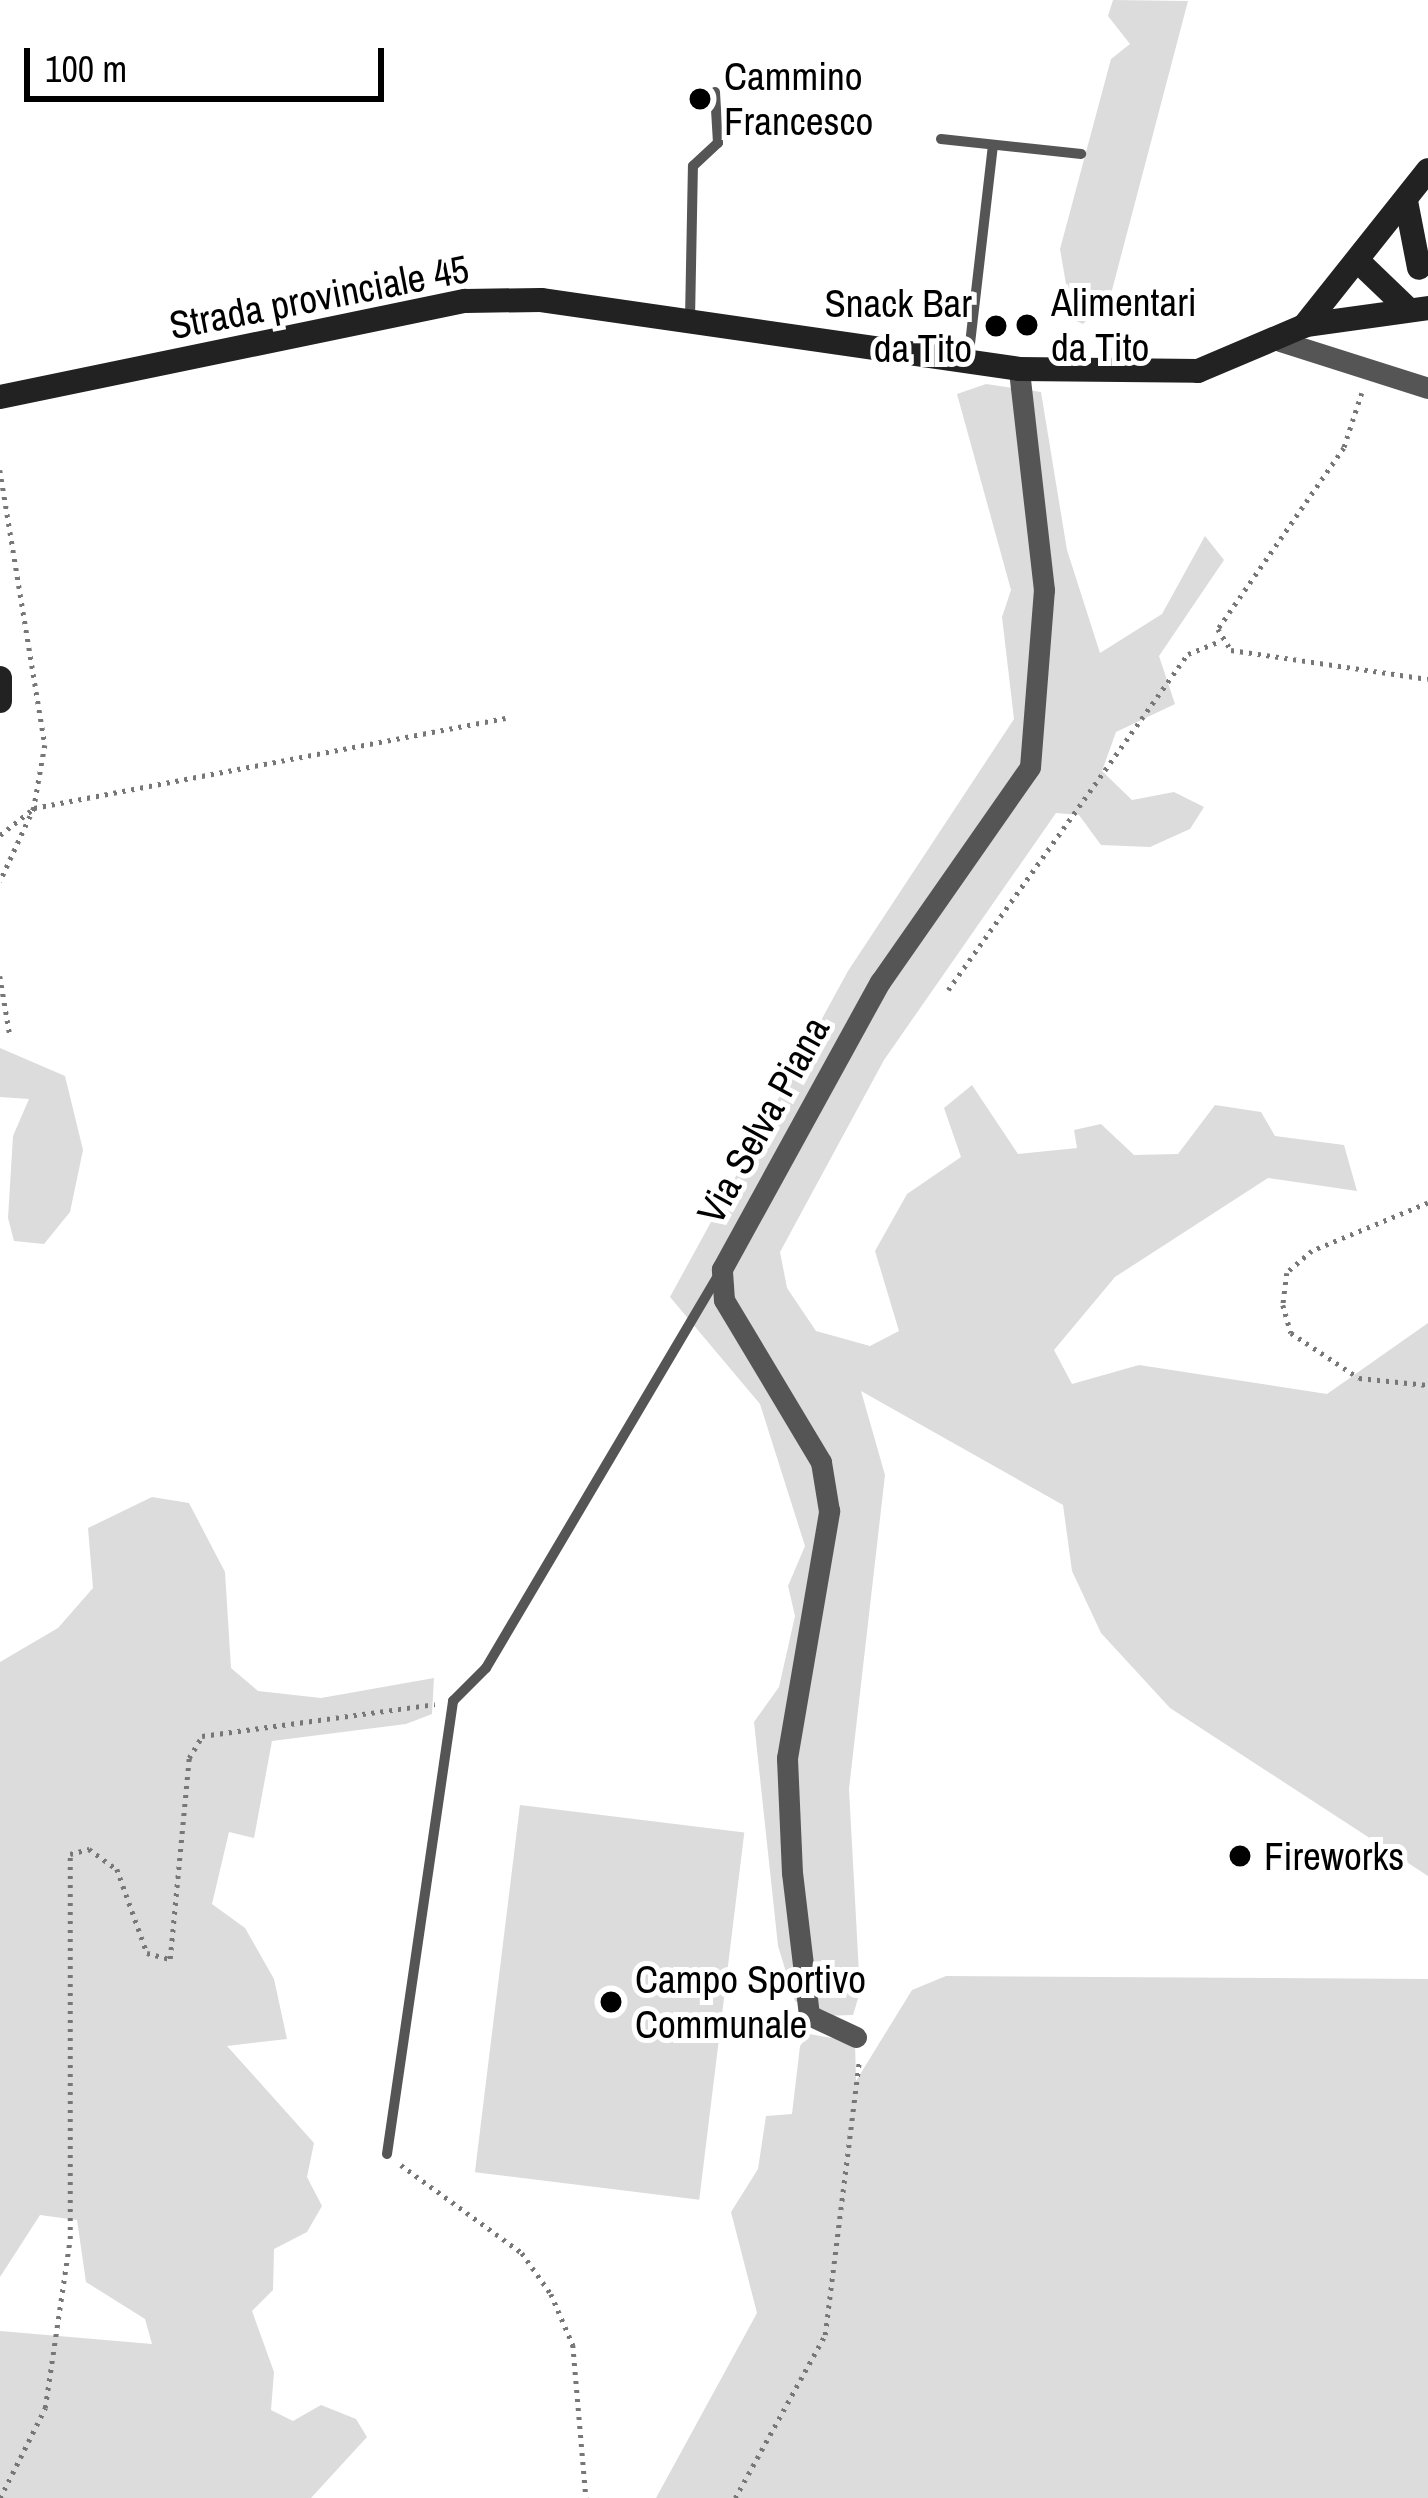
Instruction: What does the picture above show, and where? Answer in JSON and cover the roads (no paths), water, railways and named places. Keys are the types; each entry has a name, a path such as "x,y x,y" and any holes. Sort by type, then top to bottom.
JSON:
{"main road":[{"name":"Strada provinciale 45","path":"0,397 465,301 690,319 1019,369 1198,370 1280,340 1304,326 1365,256 1428,170"},
{"path":"1365,256 1423,270 1406,201"},
{"path":"1365,256 1418,309"},
{"path":"1304,326 1418,309"},
{"path":"0,677 0,701"}],"street":[{"path":"1280,340 1366,376 1428,388"},
{"name":"Via Selva Piana","path":"854,2036 824,2029 804,1998 787,1758 829,1511 809,1427 736,1324 722,1269 880,982 1030,767 1044,590 1019,369"}],"lane":[{"path":"690,319 693,166 718,143 715,92"},
{"path":"941,139 1081,154"},
{"path":"968,362 993,146"},
{"path":"386,2154 453,1701 486,1668 722,1269"}],"place":[{"name":"Cammino Francesco","path":"700,99"},
{"name":"Alimentari da Tito","path":"1027,325"},
{"name":"Snack Bar da Tito","path":"996,326"},
{"name":"Fireworks","path":"1240,1856"},
{"name":"Campo Sportivo Communale","path":"611,2002"}]}
